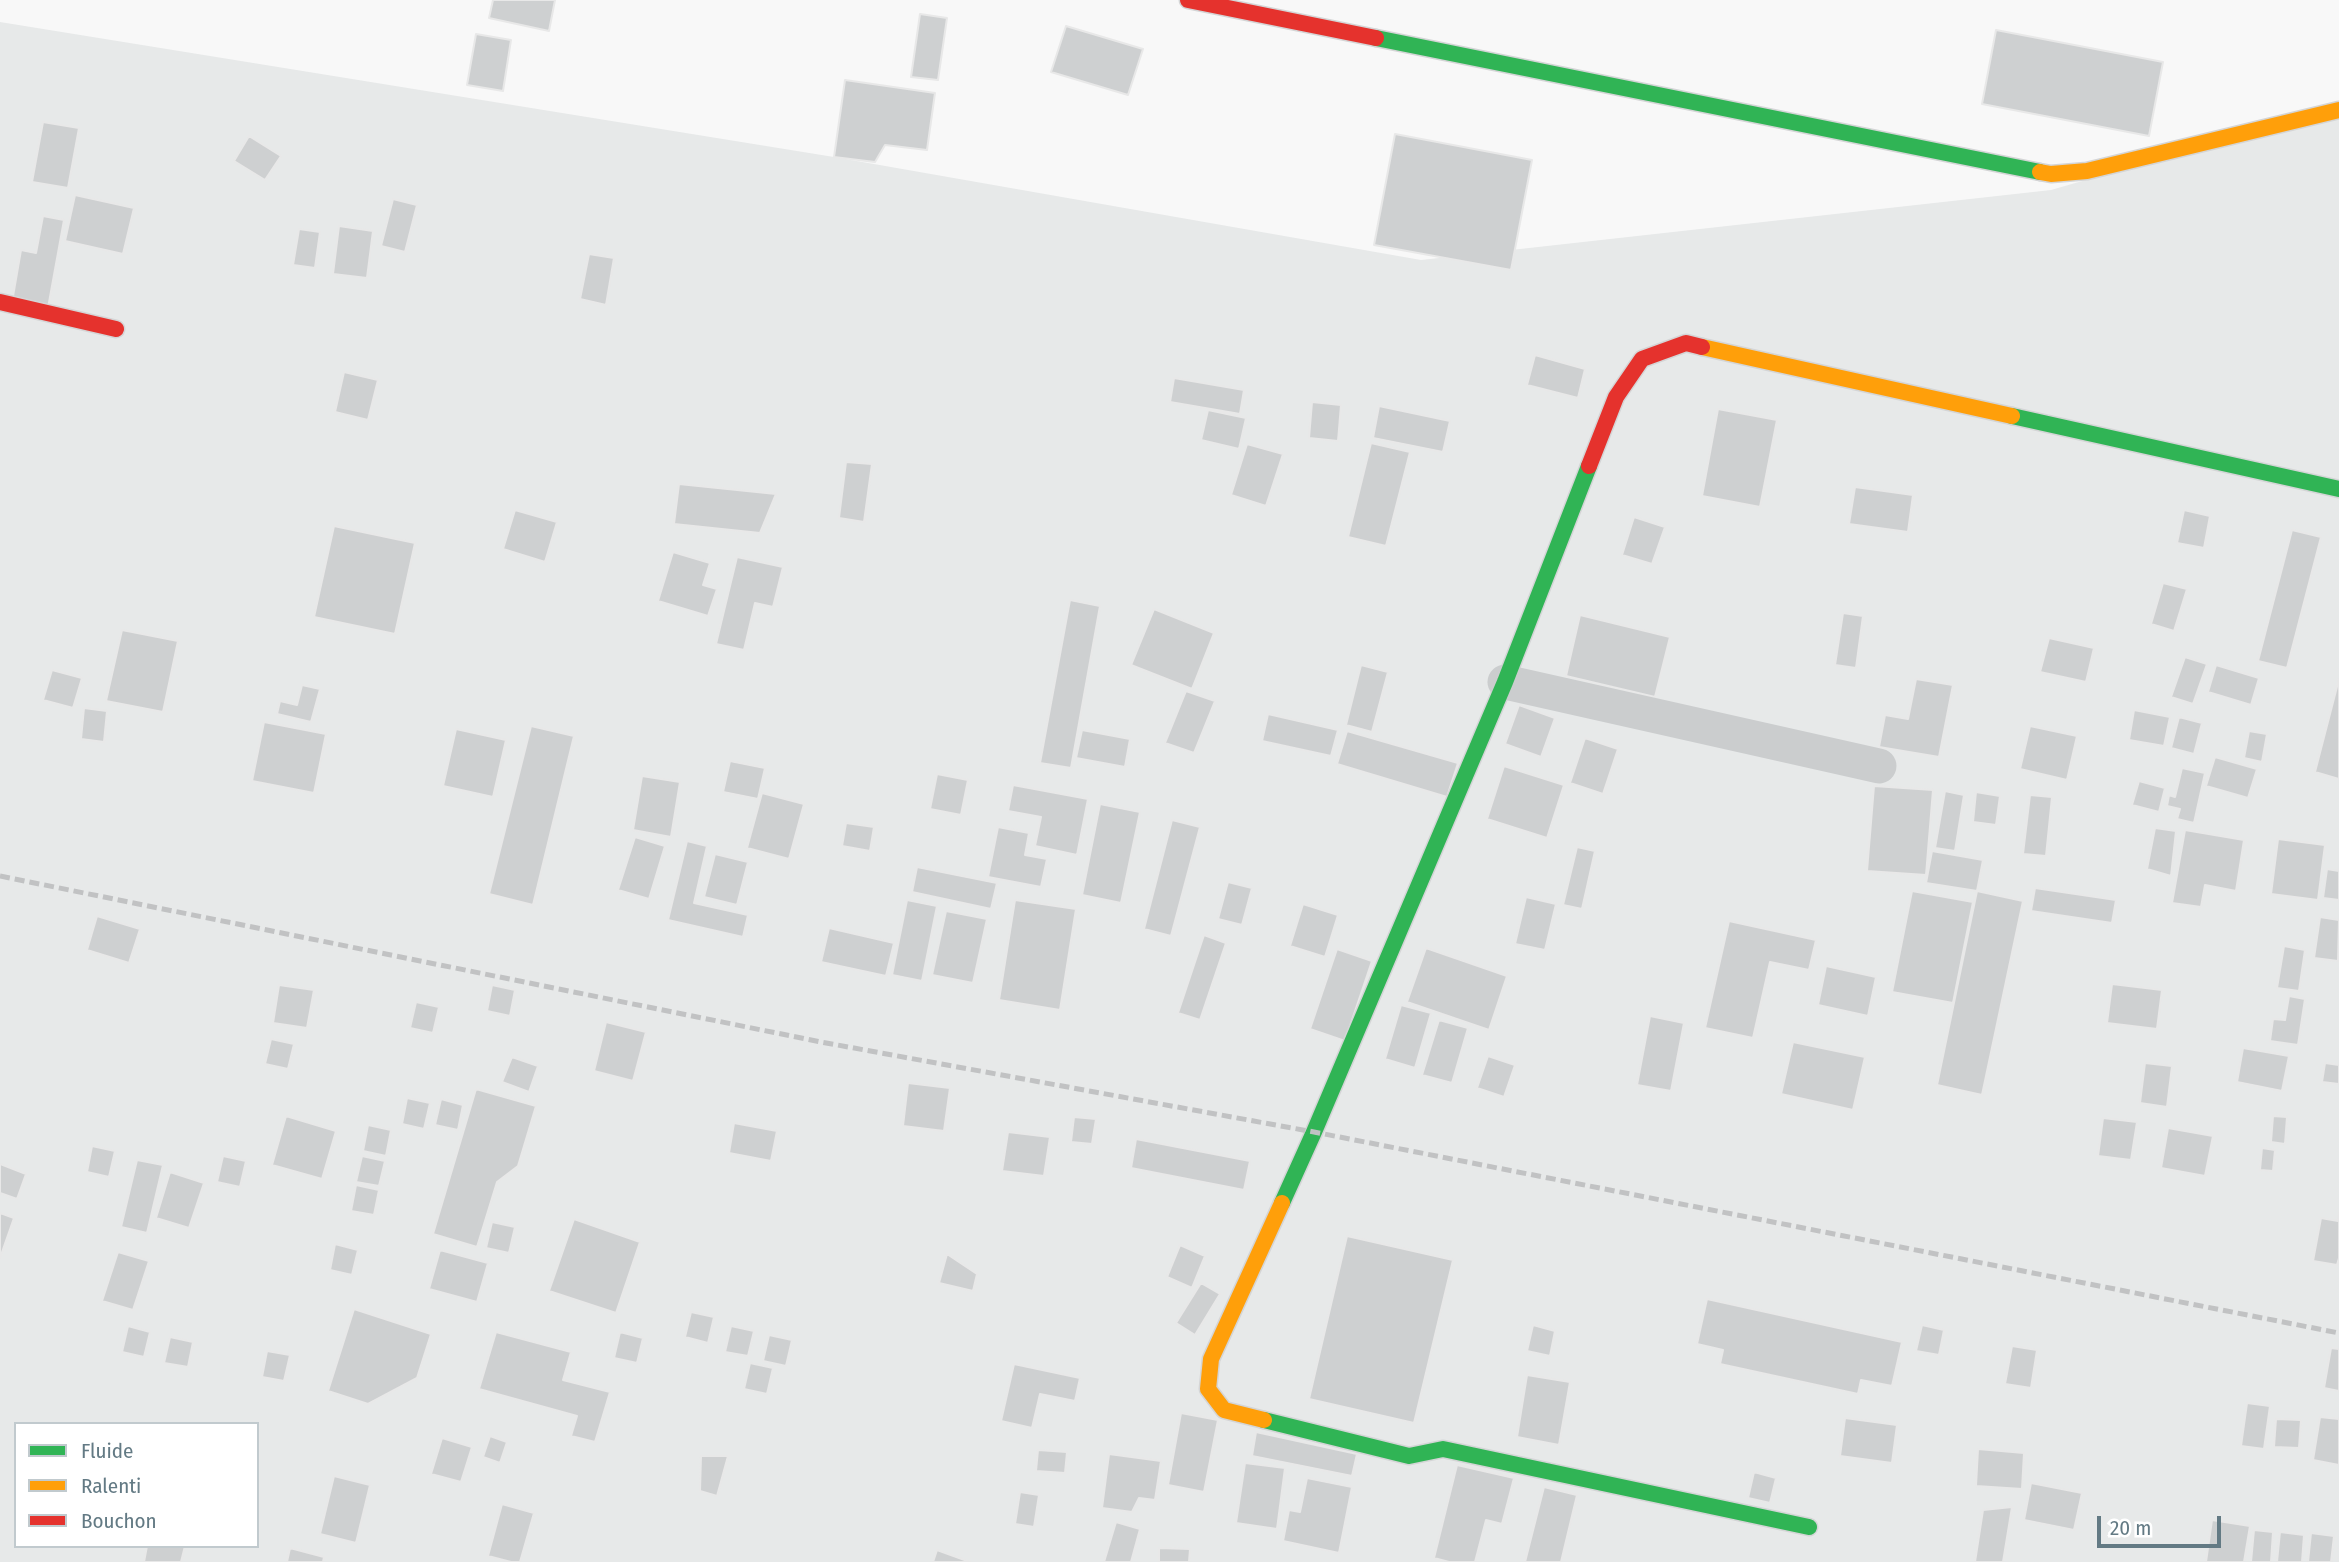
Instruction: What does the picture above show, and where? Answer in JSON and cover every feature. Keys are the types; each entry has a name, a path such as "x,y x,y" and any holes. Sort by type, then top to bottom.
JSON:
{"street":[{"path":"1188,0 2051,174 2087,171 2339,110"},
{"path":"0,302 116,329"},
{"path":"1809,1527 1443,1449 1409,1456 1224,1410 1208,1389 1211,1359 1314,1132 1505,682 1616,397 1642,359 1686,344 2339,489"},
{"path":"1505,682 1879,766"}],"shaded area":[{"path":"0,22 834,157 1421,260 2051,190 2339,107 2339,1562 0,1562"}],"building":[{"path":"493,0 555,0 549,31 489,18"},
{"path":"920,14 947,18 938,80 911,77"},
{"path":"1066,26 1143,49 1128,95 1051,72"},
{"path":"1996,30 2163,62 2149,136 1982,104"},
{"path":"476,34 511,40 503,91 467,85"},
{"path":"845,80 935,93 927,150 885,145 875,162 834,157"},
{"path":"43,122 79,128 68,188 32,182"},
{"path":"1395,134 1532,160 1511,270 1374,245"},
{"path":"249,136 281,156 265,180 234,161"},
{"path":"75,195 134,208 123,254 65,241"},
{"path":"393,199 417,205 405,252 381,246"},
{"path":"43,216 64,220 48,308 12,302 21,250 36,253"},
{"path":"339,226 373,231 367,278 333,274"},
{"path":"299,229 320,232 315,268 293,265"},
{"path":"589,254 614,258 606,305 580,299"},
{"path":"1535,355 1585,369 1578,398 1527,385"},
{"path":"344,372 378,380 368,420 335,412"},
{"path":"1174,378 1244,390 1240,414 1170,402"},
{"path":"1312,402 1341,405 1338,441 1309,438"},
{"path":"1379,406 1450,421 1443,452 1373,438"},
{"path":"1718,409 1777,420 1760,507 1702,496"},
{"path":"1208,410 1246,418 1239,449 1201,440"},
{"path":"1371,443 1410,452 1386,546 1348,537"},
{"path":"1247,444 1283,454 1266,506 1231,495"},
{"path":"846,462 872,464 864,522 839,518"},
{"path":"679,484 776,494 760,533 674,524"},
{"path":"1855,487 1913,495 1908,532 1849,524"},
{"path":"515,510 557,522 545,562 503,549"},
{"path":"2184,510 2210,516 2204,548 2177,543"},
{"path":"1634,517 1665,527 1652,564 1622,555"},
{"path":"334,526 415,543 395,634 314,617"},
{"path":"2292,530 2321,537 2287,668 2258,661"},
{"path":"673,552 710,563 703,585 717,589 708,616 658,601"},
{"path":"737,557 783,567 773,607 755,603 744,650 716,644"},
{"path":"2163,583 2187,589 2174,631 2151,624"},
{"path":"1070,600 1100,606 1071,768 1040,763"},
{"path":"1154,609 1214,633 1192,689 1131,665"},
{"path":"1843,613 1863,616 1856,668 1835,665"},
{"path":"1580,615 1670,637 1655,697 1566,676"},
{"path":"122,630 178,641 163,712 106,701"},
{"path":"2049,638 2094,648 2086,682 2040,672"},
{"path":"2185,657 2207,664 2193,704 2171,697"},
{"path":"1361,665 1388,672 1372,732 1346,725"},
{"path":"2216,665 2259,678 2251,705 2208,692"},
{"path":"52,670 82,678 73,708 43,700"},
{"path":"1916,679 1953,685 1939,757 1879,747 1885,715 1908,719"},
{"path":"2339,679 2339,779 2315,772"},
{"path":"302,685 320,689 311,722 277,714 280,701 297,705"},
{"path":"1186,691 1215,701 1194,753 1165,743"},
{"path":"1519,705 1555,718 1541,757 1505,744"},
{"path":"84,708 107,711 104,742 81,739"},
{"path":"2134,710 2170,717 2164,746 2129,740"},
{"path":"1268,714 1338,730 1331,756 1262,741"},
{"path":"2179,717 2202,723 2194,754 2171,748"},
{"path":"264,722 326,734 314,793 252,781"},
{"path":"531,726 574,736 533,905 489,894"},
{"path":"2030,726 2077,736 2067,780 2020,769"},
{"path":"456,729 506,740 493,797 443,786"},
{"path":"1082,730 1130,739 1125,767 1076,758"},
{"path":"1347,731 1458,763 1447,797 1337,764"},
{"path":"2249,731 2267,734 2262,762 2244,758"},
{"path":"1585,738 1618,749 1603,794 1570,783"},
{"path":"2215,757 2257,769 2248,798 2206,786"},
{"path":"730,761 765,768 758,799 723,792"},
{"path":"1504,766 1564,785 1547,838 1487,819"},
{"path":"2182,768 2205,773 2194,823 2177,819 2180,809 2167,806 2169,795 2175,797"},
{"path":"937,774 968,780 961,815 930,809"},
{"path":"642,776 680,782 671,837 633,830"},
{"path":"2139,781 2165,788 2159,812 2132,805"},
{"path":"1013,785 1088,799 1077,855 1035,846 1041,817 1008,811"},
{"path":"1874,786 1933,790 1926,875 1867,871"},
{"path":"1945,791 1964,795 1955,851 1935,848"},
{"path":"1976,792 2000,796 1996,825 1973,822"},
{"path":"762,793 804,804 789,859 747,848"},
{"path":"2030,795 2052,797 2046,856 2023,854"},
{"path":"1100,804 1140,812 1121,903 1082,895"},
{"path":"1172,820 1200,827 1171,936 1144,929"},
{"path":"846,823 874,827 870,851 842,846"},
{"path":"998,827 1029,833 1025,855 1047,859 1041,887 988,877"},
{"path":"2155,828 2176,831 2171,876 2147,869"},
{"path":"2185,830 2244,840 2236,891 2205,885 2201,907 2172,903"},
{"path":"635,837 665,846 649,899 618,890"},
{"path":"2278,839 2325,845 2318,900 2271,894"},
{"path":"687,841 707,846 694,903 748,915 743,937 668,920"},
{"path":"1577,847 1595,851 1582,909 1563,905"},
{"path":"1932,851 1983,860 1977,891 1926,883"},
{"path":"715,854 748,862 737,905 704,897"},
{"path":"917,867 997,883 991,909 912,892"},
{"path":"2327,869 2339,871 2339,900 2323,898"},
{"path":"1228,882 1252,888 1242,925 1218,919"},
{"path":"2035,888 2116,900 2112,923 2031,911"},
{"path":"1912,891 1973,902 1953,1003 1892,992"},
{"path":"1977,891 2023,901 1982,1095 1937,1085"},
{"path":"1526,897 1556,904 1545,950 1515,944"},
{"path":"907,900 937,906 922,981 892,975"},
{"path":"1015,900 1076,909 1060,1010 999,1000"},
{"path":"1303,904 1338,915 1325,957 1290,946"},
{"path":"946,911 987,919 973,983 932,975"},
{"path":"97,916 140,929 129,963 87,950"},
{"path":"2320,917 2339,920 2338,961 2314,958"},
{"path":"1729,921 1816,940 1809,970 1770,962 1753,1038 1705,1028"},
{"path":"829,928 894,943 886,976 821,962"},
{"path":"1204,935 1226,943 1200,1020 1178,1013"},
{"path":"2284,946 2305,950 2299,991 2277,988"},
{"path":"1426,948 1507,976 1489,1030 1407,1002"},
{"path":"1337,949 1372,961 1345,1041 1310,1029"},
{"path":"1826,966 1876,977 1868,1016 1818,1005"},
{"path":"2112,984 2162,990 2157,1029 2107,1023"},
{"path":"279,985 314,990 307,1028 273,1023"},
{"path":"492,985 515,990 510,1016 487,1011"},
{"path":"2289,996 2305,999 2298,1045 2270,1041 2273,1019 2285,1020"},
{"path":"416,1002 439,1007 433,1033 410,1028"},
{"path":"1401,1005 1431,1013 1415,1068 1385,1059"},
{"path":"1650,1016 1684,1023 1671,1091 1637,1085"},
{"path":"1439,1020 1468,1028 1452,1083 1422,1075"},
{"path":"606,1022 646,1032 633,1081 594,1071"},
{"path":"271,1039 294,1044 288,1069 265,1064"},
{"path":"1793,1042 1865,1057 1853,1110 1781,1094"},
{"path":"2243,1048 2289,1056 2282,1091 2237,1082"},
{"path":"1488,1056 1515,1065 1504,1097 1477,1088"},
{"path":"512,1057 538,1066 529,1092 502,1082"},
{"path":"2145,1063 2172,1066 2167,1107 2140,1103"},
{"path":"2325,1063 2339,1065 2339,1084 2322,1082"},
{"path":"908,1083 950,1088 944,1131 903,1126"},
{"path":"476,1089 536,1106 518,1166 497,1182 477,1247 433,1234"},
{"path":"407,1098 430,1103 424,1129 402,1124"},
{"path":"441,1099 463,1105 458,1130 435,1125"},
{"path":"286,1116 336,1131 322,1179 272,1165"},
{"path":"2273,1116 2287,1117 2285,1144 2271,1142"},
{"path":"1074,1117 1096,1119 1092,1144 1071,1142"},
{"path":"2103,1118 2137,1122 2131,1160 2098,1156"},
{"path":"734,1123 777,1131 771,1161 729,1153"},
{"path":"368,1125 391,1130 386,1156 363,1151"},
{"path":"2168,1128 2213,1136 2205,1176 2161,1168"},
{"path":"1008,1132 1050,1137 1044,1176 1002,1171"},
{"path":"1136,1139 1250,1161 1244,1190 1131,1168"},
{"path":"92,1146 115,1151 109,1177 87,1172"},
{"path":"2262,1148 2275,1150 2273,1171 2260,1170"},
{"path":"223,1156 246,1161 240,1187 217,1182"},
{"path":"362,1156 385,1161 379,1186 356,1182"},
{"path":"137,1160 163,1165 147,1233 121,1227"},
{"path":"0,1164 26,1174 17,1199 0,1193"},
{"path":"170,1172 204,1183 189,1228 156,1218"},
{"path":"356,1185 379,1190 374,1215 351,1211"},
{"path":"0,1213 14,1218 0,1258"},
{"path":"2339,1213 2337,1265 2313,1261 2321,1218 2338,1221"},
{"path":"574,1219 640,1242 616,1313 549,1291"},
{"path":"492,1222 515,1227 509,1253 486,1248"},
{"path":"1347,1236 1453,1260 1414,1423 1309,1399"},
{"path":"335,1244 358,1250 352,1275 330,1270"},
{"path":"1180,1245 1205,1256 1192,1288 1167,1277"},
{"path":"440,1250 488,1263 477,1302 429,1289"},
{"path":"118,1252 149,1261 133,1310 102,1301"},
{"path":"947,1254 977,1274 973,1291 939,1283"},
{"path":"1201,1283 1220,1294 1195,1335 1176,1323"},
{"path":"1707,1299 1902,1342 1892,1386 1861,1380 1858,1394 1720,1364 1723,1350 1697,1344"},
{"path":"354,1309 431,1334 417,1378 368,1404 328,1391"},
{"path":"691,1312 714,1317 708,1343 685,1337"},
{"path":"1533,1325 1555,1331 1550,1356 1527,1351"},
{"path":"1922,1325 1944,1330 1939,1355 1916,1351"},
{"path":"128,1326 150,1332 144,1357 122,1352"},
{"path":"731,1326 754,1331 748,1356 725,1352"},
{"path":"496,1332 571,1352 563,1380 610,1392 595,1442 571,1436 577,1416 479,1389"},
{"path":"620,1332 643,1338 637,1363 614,1358"},
{"path":"769,1335 792,1340 786,1366 763,1361"},
{"path":"170,1337 193,1342 188,1367 164,1363"},
{"path":"2012,1346 2037,1350 2031,1388 2005,1384"},
{"path":"2331,1348 2339,1349 2339,1391 2324,1388"},
{"path":"267,1351 290,1355 284,1381 262,1377"},
{"path":"750,1363 773,1368 767,1394 744,1389"},
{"path":"1014,1364 1080,1378 1075,1401 1040,1394 1032,1428 1001,1421"},
{"path":"1527,1375 1570,1382 1559,1445 1517,1437"},
{"path":"2247,1403 2270,1406 2264,1449 2241,1446"},
{"path":"1181,1413 1218,1420 1204,1492 1168,1485"},
{"path":"2320,1417 2339,1419 2339,1465 2313,1460"},
{"path":"1845,1418 1897,1425 1892,1463 1840,1456"},
{"path":"2276,1419 2301,1420 2299,1448 2274,1447"},
{"path":"1256,1432 1357,1454 1352,1476 1252,1456"},
{"path":"490,1436 507,1442 500,1463 483,1457"},
{"path":"442,1438 472,1447 461,1482 431,1474"},
{"path":"1978,1449 2024,1453 2022,1489 1976,1486"},
{"path":"1038,1450 1067,1452 1065,1473 1036,1471"},
{"path":"1109,1454 1161,1461 1155,1500 1139,1498 1132,1512 1102,1508"},
{"path":"701,1456 728,1456 717,1496 700,1491"},
{"path":"1245,1463 1285,1468 1277,1529 1236,1523"},
{"path":"1457,1465 1514,1478 1502,1524 1486,1520 1475,1562 1449,1562 1434,1558"},
{"path":"1754,1472 1776,1478 1770,1503 1748,1498"},
{"path":"334,1476 370,1485 356,1543 320,1534"},
{"path":"1307,1478 1352,1487 1339,1553 1283,1541 1289,1510 1300,1512"},
{"path":"2031,1483 2082,1493 2074,1530 2024,1520"},
{"path":"1544,1487 1577,1495 1561,1562 1525,1562"},
{"path":"1020,1492 1039,1495 1034,1527 1015,1524"},
{"path":"502,1504 534,1513 520,1562 488,1556"},
{"path":"2012,1507 2003,1562 1975,1562 1983,1510"},
{"path":"2212,1520 2250,1526 2244,1562 2206,1562"},
{"path":"1116,1522 1140,1529 1131,1562 1104,1562"},
{"path":"2254,1530 2273,1532 2271,1562 2251,1562"},
{"path":"2280,1532 2304,1535 2302,1562 2277,1562"},
{"path":"2311,1533 2334,1536 2331,1562 2308,1562"},
{"path":"147,1548 184,1548 181,1562 144,1562"},
{"path":"290,1548 324,1557 323,1562 287,1562"},
{"path":"1159,1548 1190,1549 1189,1562 1159,1562"},
{"path":"937,1550 970,1562 933,1562"}],"railway":[{"path":"0,876 821,1042 1314,1132 2339,1333"}],"traffic: fast":[{"path":"1376,38 2040,172"},
{"path":"2012,416 2339,489"},
{"path":"1282,1203 1505,682 1589,466"},
{"path":"1264,1420 1409,1456 1443,1449 1809,1527"}],"traffic: slow":[{"path":"2040,172 2051,174 2087,171 2339,110"},
{"path":"1702,347 2012,416"},
{"path":"1264,1420 1224,1410 1208,1389 1211,1359 1282,1203"}],"traffic: jam":[{"path":"1188,0 1376,38"},
{"path":"0,302 116,329"},
{"path":"1589,466 1616,397 1642,359 1686,343 1702,347"}]}
